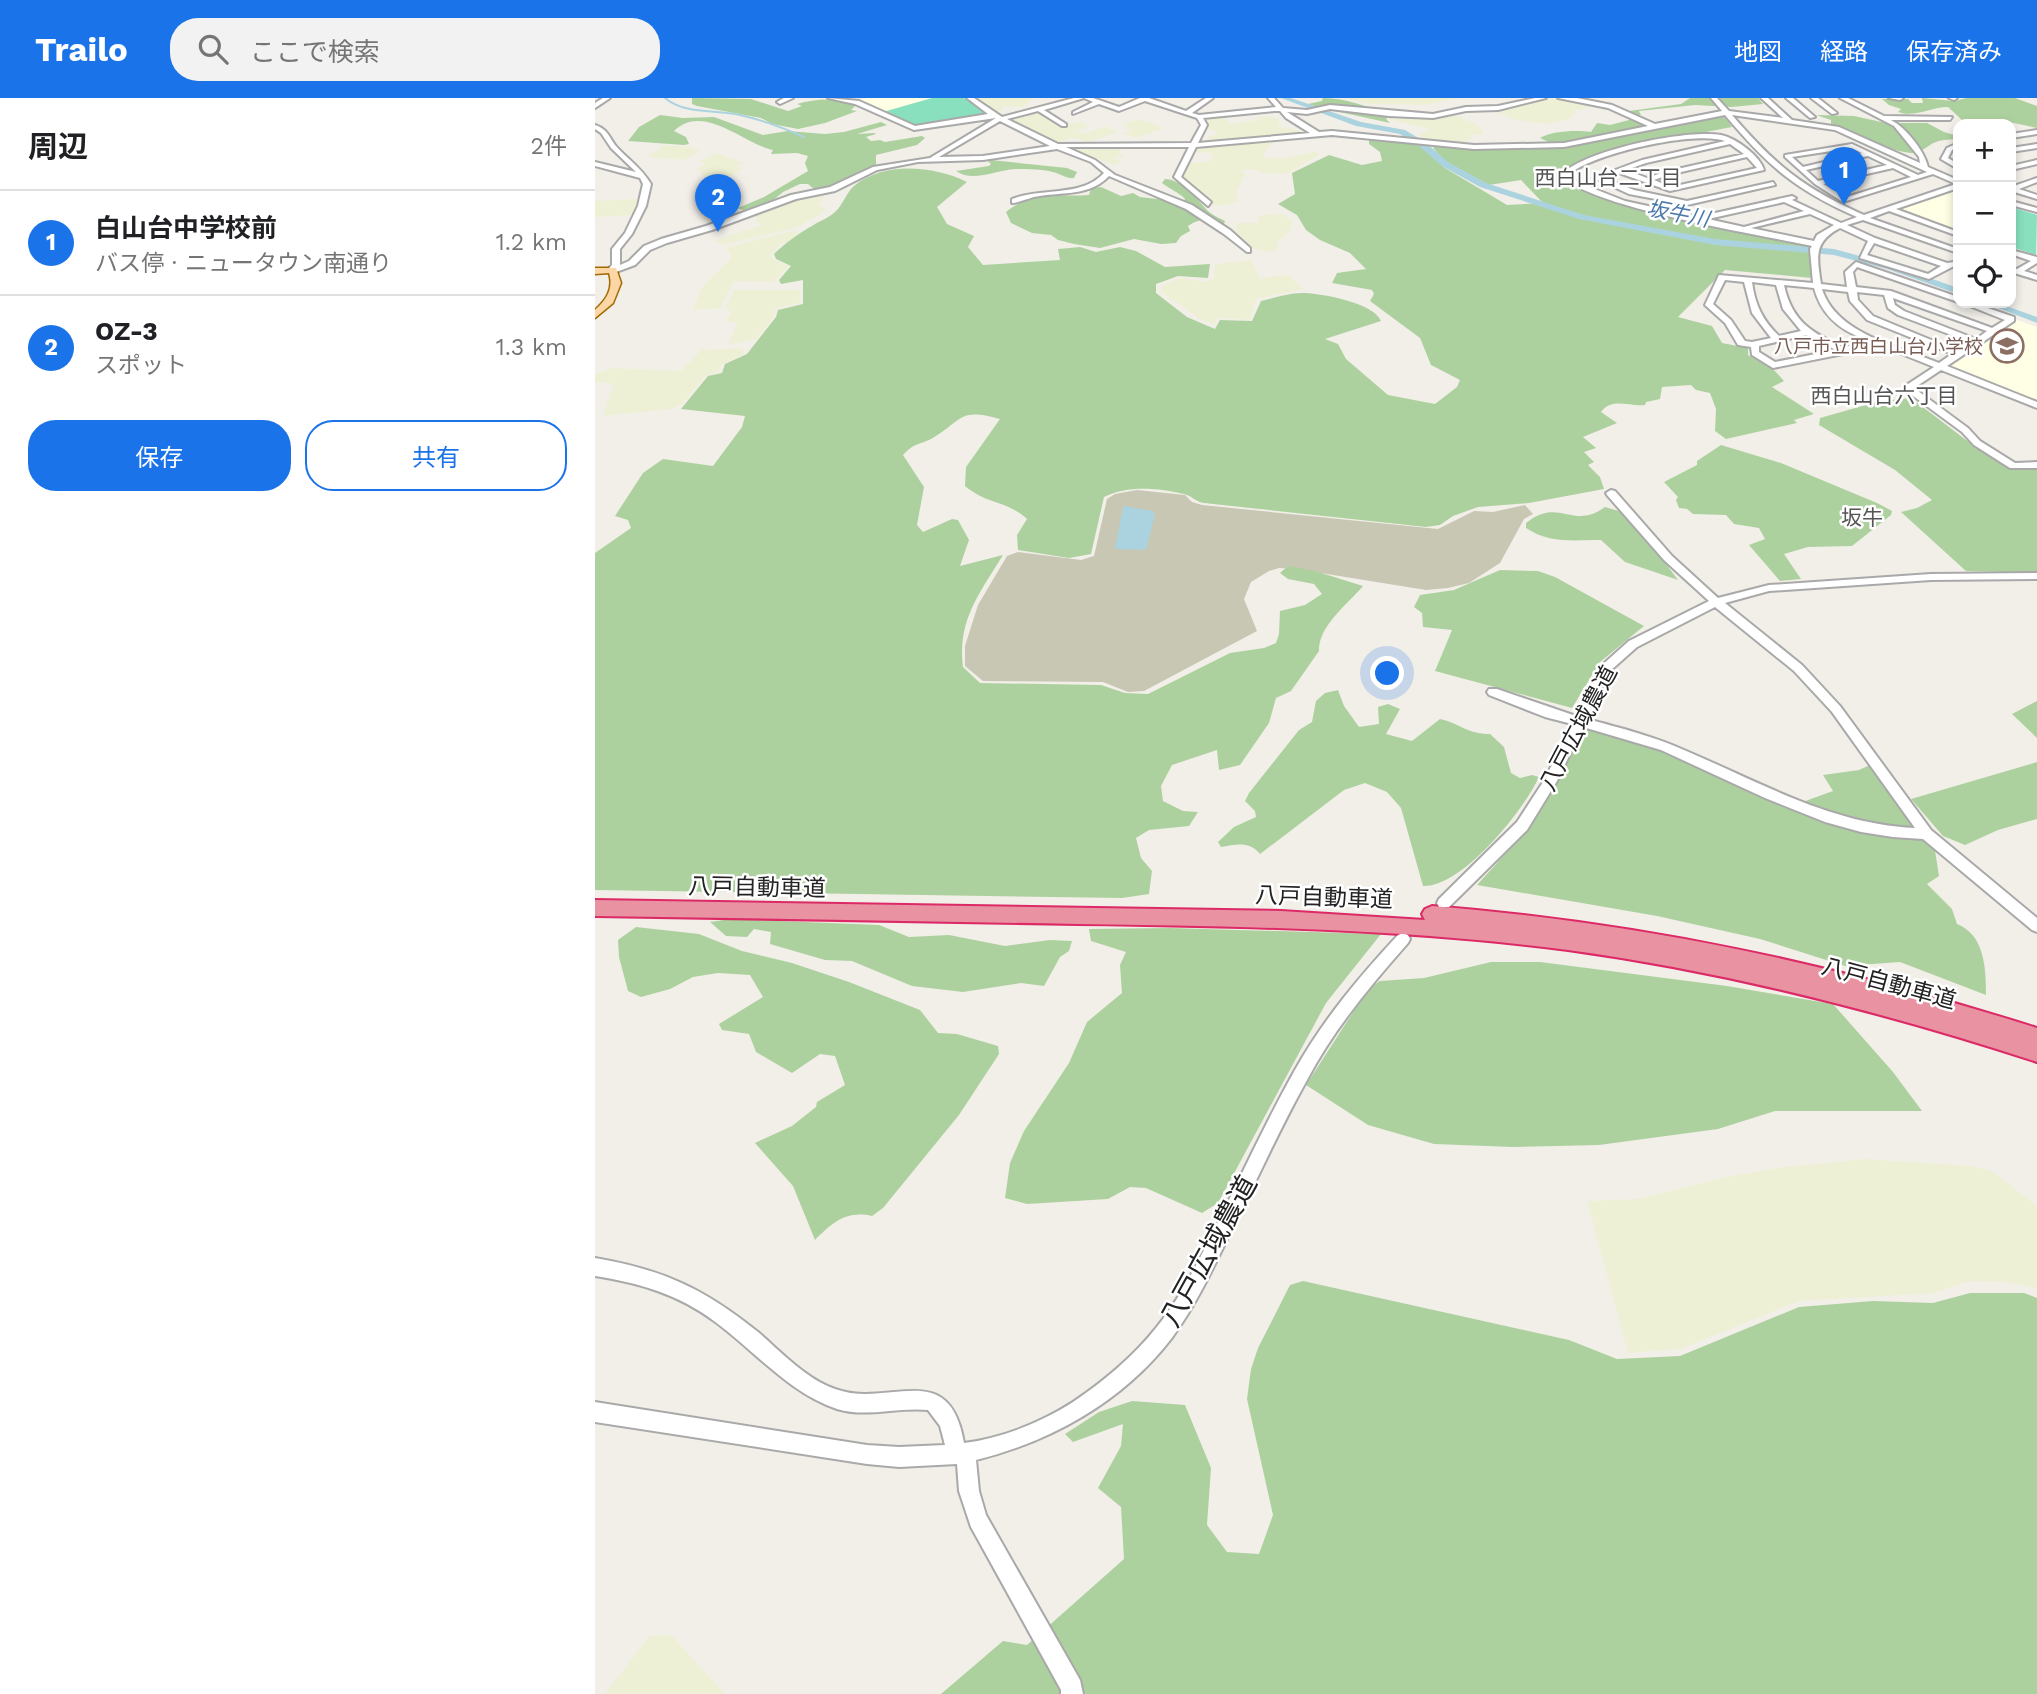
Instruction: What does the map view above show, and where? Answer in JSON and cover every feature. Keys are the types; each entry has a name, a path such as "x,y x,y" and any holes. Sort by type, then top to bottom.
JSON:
{"highway":[{"name":"八戸自動車道","path":"595,901 814,906 1330,910 1494,919 1618,934 1781,965 1929,1003 2037,1037"},
{"name":"八戸自動車道","path":"595,908 1320,920 1485,932 1619,949 1741,971 1925,1017 2037,1054"}],"main road":[{"path":"595,271 612,270 616,277 614,293 595,315"}],"street":[{"path":"780,102 790,98"},
{"path":"831,98 857,102 914,128 1040,110 1081,98"},
{"path":"970,98 997,116 1055,146 1189,207 1227,232 1247,250"},
{"path":"1087,98 1119,109 1143,99 1199,117 1283,111 1307,112 1330,107 1433,116 1466,109 1498,108 1543,98"},
{"path":"1187,113 1210,98"},
{"path":"1271,98 1290,118 1317,134"},
{"path":"1561,98 1593,102 1626,111 1655,127"},
{"path":"1714,98 1765,156 1783,172 1817,194 1865,217 1953,249"},
{"path":"1764,98 1790,121"},
{"path":"1789,98 1812,117"},
{"path":"1804,110 1831,111 1814,98"},
{"path":"1843,98 1898,127 1929,170"},
{"path":"1892,98 1900,98"},
{"path":"595,103 605,99"},
{"path":"1338,99 1389,114"},
{"path":"1055,119 1098,103"},
{"path":"1040,110 1064,125"},
{"path":"612,270 632,263 647,248 664,241 709,228 794,197 832,190 882,166 932,159 983,158 1055,146 1193,145 1317,134 1354,134 1463,146 1570,144 1727,113 1837,128 1953,182"},
{"path":"932,159 997,116"},
{"path":"1199,117 1204,125 1177,180 1208,204"},
{"path":"1884,118 1950,118"},
{"path":"595,127 606,132 615,149 630,158 647,184 642,206 628,234 616,249 616,266 612,270"},
{"path":"2016,135 2037,132"},
{"path":"2021,134 2037,146"},
{"path":"1619,170 1670,189 1762,168 1733,141 1700,135 1626,148 1572,167 1564,173 1570,181 1623,203 1744,228 1815,247"},
{"path":"1733,141 1644,161 1598,178 1632,192 1685,203 1773,184"},
{"path":"1917,177 1852,146 1787,156 1817,183 1846,200 1917,177 1929,170"},
{"path":"1953,146 1944,159 1953,164"},
{"path":"2016,149 2037,146"},
{"path":"1646,181 1666,173 1747,155"},
{"path":"1801,169 1869,155"},
{"path":"2016,168 2037,162"},
{"path":"595,164 642,176"},
{"path":"1817,183 1894,166"},
{"path":"1701,219 1797,196 1752,171"},
{"path":"1015,201 1031,195 1093,186 1103,181 1109,172"},
{"path":"2016,188 2037,180"},
{"path":"1597,192 1616,186"},
{"path":"1685,186 1731,212"},
{"path":"1953,187 1824,233 1815,247 1822,303 1837,323 2037,405"},
{"path":"1884,188 1893,192"},
{"path":"2016,190 2037,197"},
{"path":"1902,196 1914,201"},
{"path":"1784,200 1872,240 1948,266"},
{"path":"2016,204 2037,210"},
{"path":"1889,209 1953,232"},
{"path":"1744,228 1810,212"},
{"path":"1872,240 1863,256 1929,277 1953,263"},
{"path":"2016,253 2037,260 2016,270"},
{"path":"1953,298 1856,264 1849,272 1858,307 1870,318 1959,354"},
{"path":"2016,270 2037,278"},
{"path":"1807,332 1754,345 1741,343 1737,332 1720,312 1709,305 1722,277 1852,288 1888,293 1994,331"},
{"path":"1748,280 1752,307 1762,324 1778,339"},
{"path":"1779,282 1783,306 1793,320 1807,332 1845,351"},
{"path":"1888,293 1891,306 1901,313 1977,342"},
{"path":"1980,308 2011,319 1908,388 1965,430 1977,443 2013,466 2037,465"},
{"path":"1754,345 1755,353 1773,365 1845,351 1869,338"},
{"path":"1611,493 1668,558 1716,602 1798,668 1836,709 1926,834 2037,926"},
{"name":"八戸広域農道","path":"1444,903 1522,826 1551,781 1605,669 1633,644 1716,602 1746,592 1792,585 1981,575 2037,576"},
{"path":"1493,692 1556,716 1579,720 1679,753 1819,817 1877,831 1926,834"},
{"name":"八戸広域農道","path":"595,1412 871,1455 899,1457 960,1454 1022,1438 1080,1411 1122,1377 1154,1345 1174,1318 1205,1265 1313,1054 1356,992 1403,939"},
{"path":"595,1267 640,1273 684,1290 732,1323 793,1374 836,1399 857,1404 918,1399 932,1401 955,1437 968,1493 983,1536 1011,1579 1072,1688 1072,1694"}],"shaded area":[{"path":"866,98 968,98 991,114 914,127 853,101"},
{"path":"973,98 1033,98 1023,107 1003,106 1002,111 993,112"},
{"path":"1345,98 1459,98 1426,105 1367,104"},
{"path":"1546,98 1597,104 1581,110 1573,109 1576,113 1567,120 1546,124 1511,119 1495,110"},
{"path":"1039,111 1063,125 1080,122 1089,126 1077,131 1083,134 1105,126 1118,132 1088,142 1073,137 1057,143 1006,119"},
{"path":"1269,116 1279,119 1279,126 1304,132 1210,142 1207,136 1214,136 1217,131 1205,129 1206,124 1202,117 1223,117 1230,124"},
{"path":"1399,116 1456,116 1477,124 1484,134 1469,135 1471,139 1460,143 1425,139 1419,135 1428,129 1388,119"},
{"path":"1139,119 1165,128 1136,138 1123,133 1132,130 1124,127 1128,125 1124,123"},
{"path":"1275,140 1264,153 1265,158 1287,158 1317,151 1319,155 1287,174 1263,173 1255,169 1241,170 1245,175 1236,192 1239,202 1220,206 1209,203 1179,178 1185,167 1192,163 1211,161 1212,153 1192,152 1194,148"},
{"path":"663,145 691,147 700,151 684,160 649,157 650,153"},
{"path":"1076,147 1122,149 1118,153 1126,155 1115,158 1121,162 1114,165 1071,150"},
{"path":"717,153 744,163 736,166 743,169 723,180 707,178 696,168 706,165 700,161"},
{"path":"1953,190 1953,230 1895,210"},
{"path":"825,195 819,205 825,209 823,213 798,227 723,245 716,240 761,225 755,221 759,218 750,215 799,198"},
{"path":"640,199 634,215 595,217 595,201"},
{"path":"1260,215 1285,215 1293,223 1290,231 1276,244 1278,248 1270,252 1251,248 1230,231 1237,229 1237,223 1258,223"},
{"path":"792,231 798,232 793,239 780,244 771,255 774,260 788,266 773,282 734,281 720,308 693,310 702,287 731,259 731,254 725,248"},
{"path":"1252,260 1259,278 1288,275 1304,289 1256,299 1250,320 1217,318 1214,325 1200,319 1161,292 1162,286 1179,278 1207,282 1214,277 1215,264"},
{"path":"734,290 800,290 800,303 776,308 773,318 756,339 728,345 738,322 726,322 731,312 726,307"},
{"name":"八戸市立西白山台小学校","path":"2017,320 2037,327 2037,402 1947,365"},
{"path":"742,348 744,354 721,365 718,372 705,376 682,404 671,409 603,416 614,384 595,382 595,375 612,368 681,371 701,350"},
{"path":"1137,490 1185,495 1192,502 1202,505 1438,529 1474,511 1493,512 1525,505 1533,514 1524,519 1500,563 1469,583 1448,588 1426,590 1296,569 1279,568 1269,571 1251,582 1244,599 1257,631 1144,691 1128,692 1103,682 983,681 965,666 965,646 978,605 1007,556 1018,552 1081,560 1094,556 1107,499 1115,494"},
{"path":"1865,1159 1971,1166 1992,1171 2037,1206 2037,1288 2005,1282 1969,1281 1934,1293 1799,1301 1680,1349 1628,1353 1587,1201 1638,1199 1718,1179 1777,1168"},
{"path":"671,1635 725,1694 605,1694 649,1636"}],"green space":[{"path":"692,98 751,99 788,111 802,106 797,104 805,102 835,100 857,104 851,110 857,111 825,123 798,129 772,124 761,118 697,106 692,104"},
{"path":"932,98 964,98 987,114 916,126 883,112"},
{"path":"1323,98 1349,101 1390,115 1386,119 1390,123 1335,111 1333,107 1320,108 1308,104 1322,101"},
{"path":"1690,98 1758,98 1763,104 1732,107 1695,105 1639,111 1641,115 1638,116 1629,111 1681,104"},
{"path":"1922,98 1954,101 1967,98 2015,98 2037,106 2037,128 2016,124 2016,119 1961,119 1948,107 1904,114 1898,112 1901,109 1882,99 1908,99 1912,103 1923,103"},
{"path":"660,115 683,118 714,117 763,135 788,131 825,134 844,132 881,122 887,125 857,134 874,133 876,134 866,137 871,141 885,142 922,136 925,138 917,145 876,155 876,165 831,187 815,190 808,184 800,184 783,192 770,203 745,211 738,208 764,197 808,171 805,163 808,156 797,153 771,154 773,150 723,127 698,121 685,123 674,131 686,137 689,144 628,141 639,127"},
{"path":"1816,115 1854,116 1886,123 1927,123 1953,135 1953,140 1939,141 1911,153 1890,148 1831,125 1831,120"},
{"path":"1719,116 1726,118 1732,127 1617,149 1558,171 1572,184 1634,208 1715,227 1808,244 1812,278 1725,270 1678,317 1712,326 1722,343 1748,348 1748,355 1775,371 1784,381 1772,387 1814,414 1794,420 1797,423 1726,439 1715,431 1716,409 1710,393 1696,390 1691,385 1662,387 1660,399 1646,402 1645,405 1616,404 1605,407 1601,412 1617,423 1583,437 1596,448 1584,452 1594,462 1588,465 1600,477 1604,489 1529,503 1478,507 1453,516 1440,525 1426,527 1204,503 1174,492 1133,489 1104,497 1091,554 1069,558 1018,550 1017,535 1027,519 1012,508 981,496 965,486 966,467 1000,419 968,415 903,455 924,487 917,525 923,532 952,519 958,520 969,540 960,566 1003,555 972,608 963,635 963,667 980,683 1101,685 1125,693 1148,694 1230,653 1264,648 1276,643 1280,611 1305,605 1322,594 1314,584 1288,579 1280,573 1288,566 1315,571 1363,586 1335,615 1323,633 1319,651 1291,691 1276,698 1269,723 1240,765 1219,770 1217,750 1172,765 1161,786 1163,801 1183,811 1198,812 1189,826 1149,830 1136,838 1141,858 1152,871 1149,894 1122,898 595,890 595,553 631,528 628,520 615,516 643,473 663,459 713,466 742,427 745,416 681,409 708,376 722,373 725,364 747,354 776,317 778,310 803,304 803,280 781,284 779,280 791,266 776,259 774,254 797,235 833,214 854,186 880,173 909,169 940,172 967,182 937,207 947,224 974,236 968,247 983,265 1060,260 1058,249 1080,247 1096,252 1120,247 1136,251 1165,267 1210,264 1208,278 1178,276 1156,284 1156,293 1187,317 1215,329 1220,320 1252,321 1261,301 1288,294 1313,294 1359,304 1377,315 1381,321 1325,339 1338,344 1346,359 1388,395 1435,404 1457,387 1460,380 1431,365 1420,338 1370,301 1374,294 1372,290 1332,283 1337,273 1366,269 1350,253 1320,240 1306,230 1297,215 1278,204 1295,194 1292,173 1329,155 1362,165 1382,161 1380,152 1369,144 1369,137 1418,144 1445,168 1507,205 1543,203 1521,180 1489,185 1446,162 1433,148 1438,145 1475,149 1570,146"},
{"path":"1637,118 1651,126 1560,143 1551,143 1540,138 1564,132 1591,132 1597,123 1610,125"},
{"path":"988,161 1067,168 1077,172 1074,178 1071,178 1034,169 1015,169 977,176 956,171 989,166 991,164"},
{"path":"1165,179 1188,190 1208,211 1225,221 1223,227 1202,220 1188,226 1190,231 1176,243 1161,244 1134,239 1100,248 1058,240 1051,235 1032,233 1011,223 1006,212 1037,196 1089,195 1091,188 1101,187 1121,196 1133,193 1140,197 1183,202 1183,197 1162,183"},
{"path":"2016,209 2037,215 2036,255 2016,249"},
{"path":"1911,398 1970,443 2011,469 2037,468 2037,573 1966,571 1901,512 1932,500 1895,470 1819,425 1820,418 1880,401"},
{"path":"1721,445 1781,463 1877,503 1892,511 1891,515 1852,546 1808,547 1784,554 1801,579 1780,581 1749,545 1765,539 1759,528 1734,524 1726,515 1693,514 1687,509 1679,508 1676,500 1678,497 1664,482 1697,465 1697,461"},
{"path":"1605,507 1622,512 1652,545 1678,580 1625,562 1601,540 1553,539 1526,528 1526,523 1548,512 1584,516"},
{"path":"1500,570 1538,571 1555,577 1644,626 1600,662 1572,708 1435,671 1452,630 1423,627 1422,613 1414,607 1420,595 1454,590"},
{"path":"1338,690 1344,706 1359,727 1379,724 1378,707 1388,704 1400,709 1386,734 1412,741 1440,719 1475,732 1490,734 1504,747 1511,773 1520,778 1532,775 1539,777 1520,808 1490,845 1473,861 1439,883 1423,886 1401,808 1387,792 1365,783 1344,790 1260,854 1247,845 1221,847 1218,842 1234,827 1256,817 1255,811 1245,801 1249,793 1299,730 1312,722 1316,701 1325,693"},
{"path":"2037,701 2037,738 2012,714"},
{"path":"1582,722 1630,735 1786,808 1833,791 1823,775 1859,770 1872,764 1934,844 1939,876 1927,884 1952,909 1957,924 1966,929 1978,944 1984,964 1986,995 1900,962 1845,966 1760,939 1657,916 1477,885 1527,830 1557,783"},
{"path":"2037,762 2037,819 1998,830 1965,845 1943,836 1911,799"},
{"path":"731,919 879,925 909,937 949,935 1005,946 1050,940 1072,941 1069,951 1060,957 1044,986 1021,983 963,992 912,986 852,961 825,960 770,944 771,932 754,929 747,937 726,936 710,922"},
{"path":"636,927 699,934 742,951 792,963 849,982 920,1010 938,1033 957,1034 998,1046 999,1054 959,1115 883,1208 872,1216 855,1215 840,1219 815,1240 793,1186 755,1143 792,1126 816,1107 817,1102 845,1085 835,1056 820,1054 792,1073 756,1052 749,1034 722,1030 719,1024 763,997 750,975 718,973 693,977 670,989 641,997 628,991 619,957 618,940"},
{"path":"1170,928 1381,934 1326,1003 1218,1203 1202,1213 1146,1188 1130,1187 1108,1199 1027,1204 1005,1198 1010,1163 1024,1131 1069,1063 1087,1022 1122,993 1120,965 1126,952 1091,941 1089,929"},
{"path":"1491,962 1540,962 1727,986 1833,1004 1893,1072 1922,1111 1775,1111 1718,1129 1599,1145 1512,1147 1434,1144 1368,1125 1306,1085 1368,989 1380,981 1424,978"},
{"path":"1303,1281 1569,1340 1617,1359 1680,1356 1799,1307 1873,1301 1933,1303 1970,1293 2024,1293 2037,1298 2037,1694 941,1694 1003,1641 1027,1645 1124,1559 1121,1507 1098,1488 1121,1446 1123,1424 1073,1442 1065,1434 1099,1412 1132,1401 1185,1405 1211,1468 1207,1525 1227,1552 1259,1554 1273,1515 1247,1399 1251,1369 1258,1348 1290,1285"}],"water":[{"path":"1125,506 1152,511 1155,514 1146,550 1115,549"}],"waterway":[{"path":"665,98 682,107 756,119 804,137"},
{"name":"坂牛川","path":"1284,98 1359,124 1402,132 1422,144 1445,164 1483,185 1582,217 1715,242 1834,252 1890,267 1953,289"},
{"name":"坂牛川","path":"2004,308 2037,320"}],"place":[{"name":"白山台中学校前","path":"1844,205"},
{"name":"OZ-3","path":"718,232"},
{"name":"八戸市立西白山台小学校","path":"2007,346"}],"district":[{"name":"西白山台二丁目","path":"1608,178"},
{"name":"西白山台六丁目","path":"1884,396"},
{"name":"坂牛","path":"1862,518"}]}
